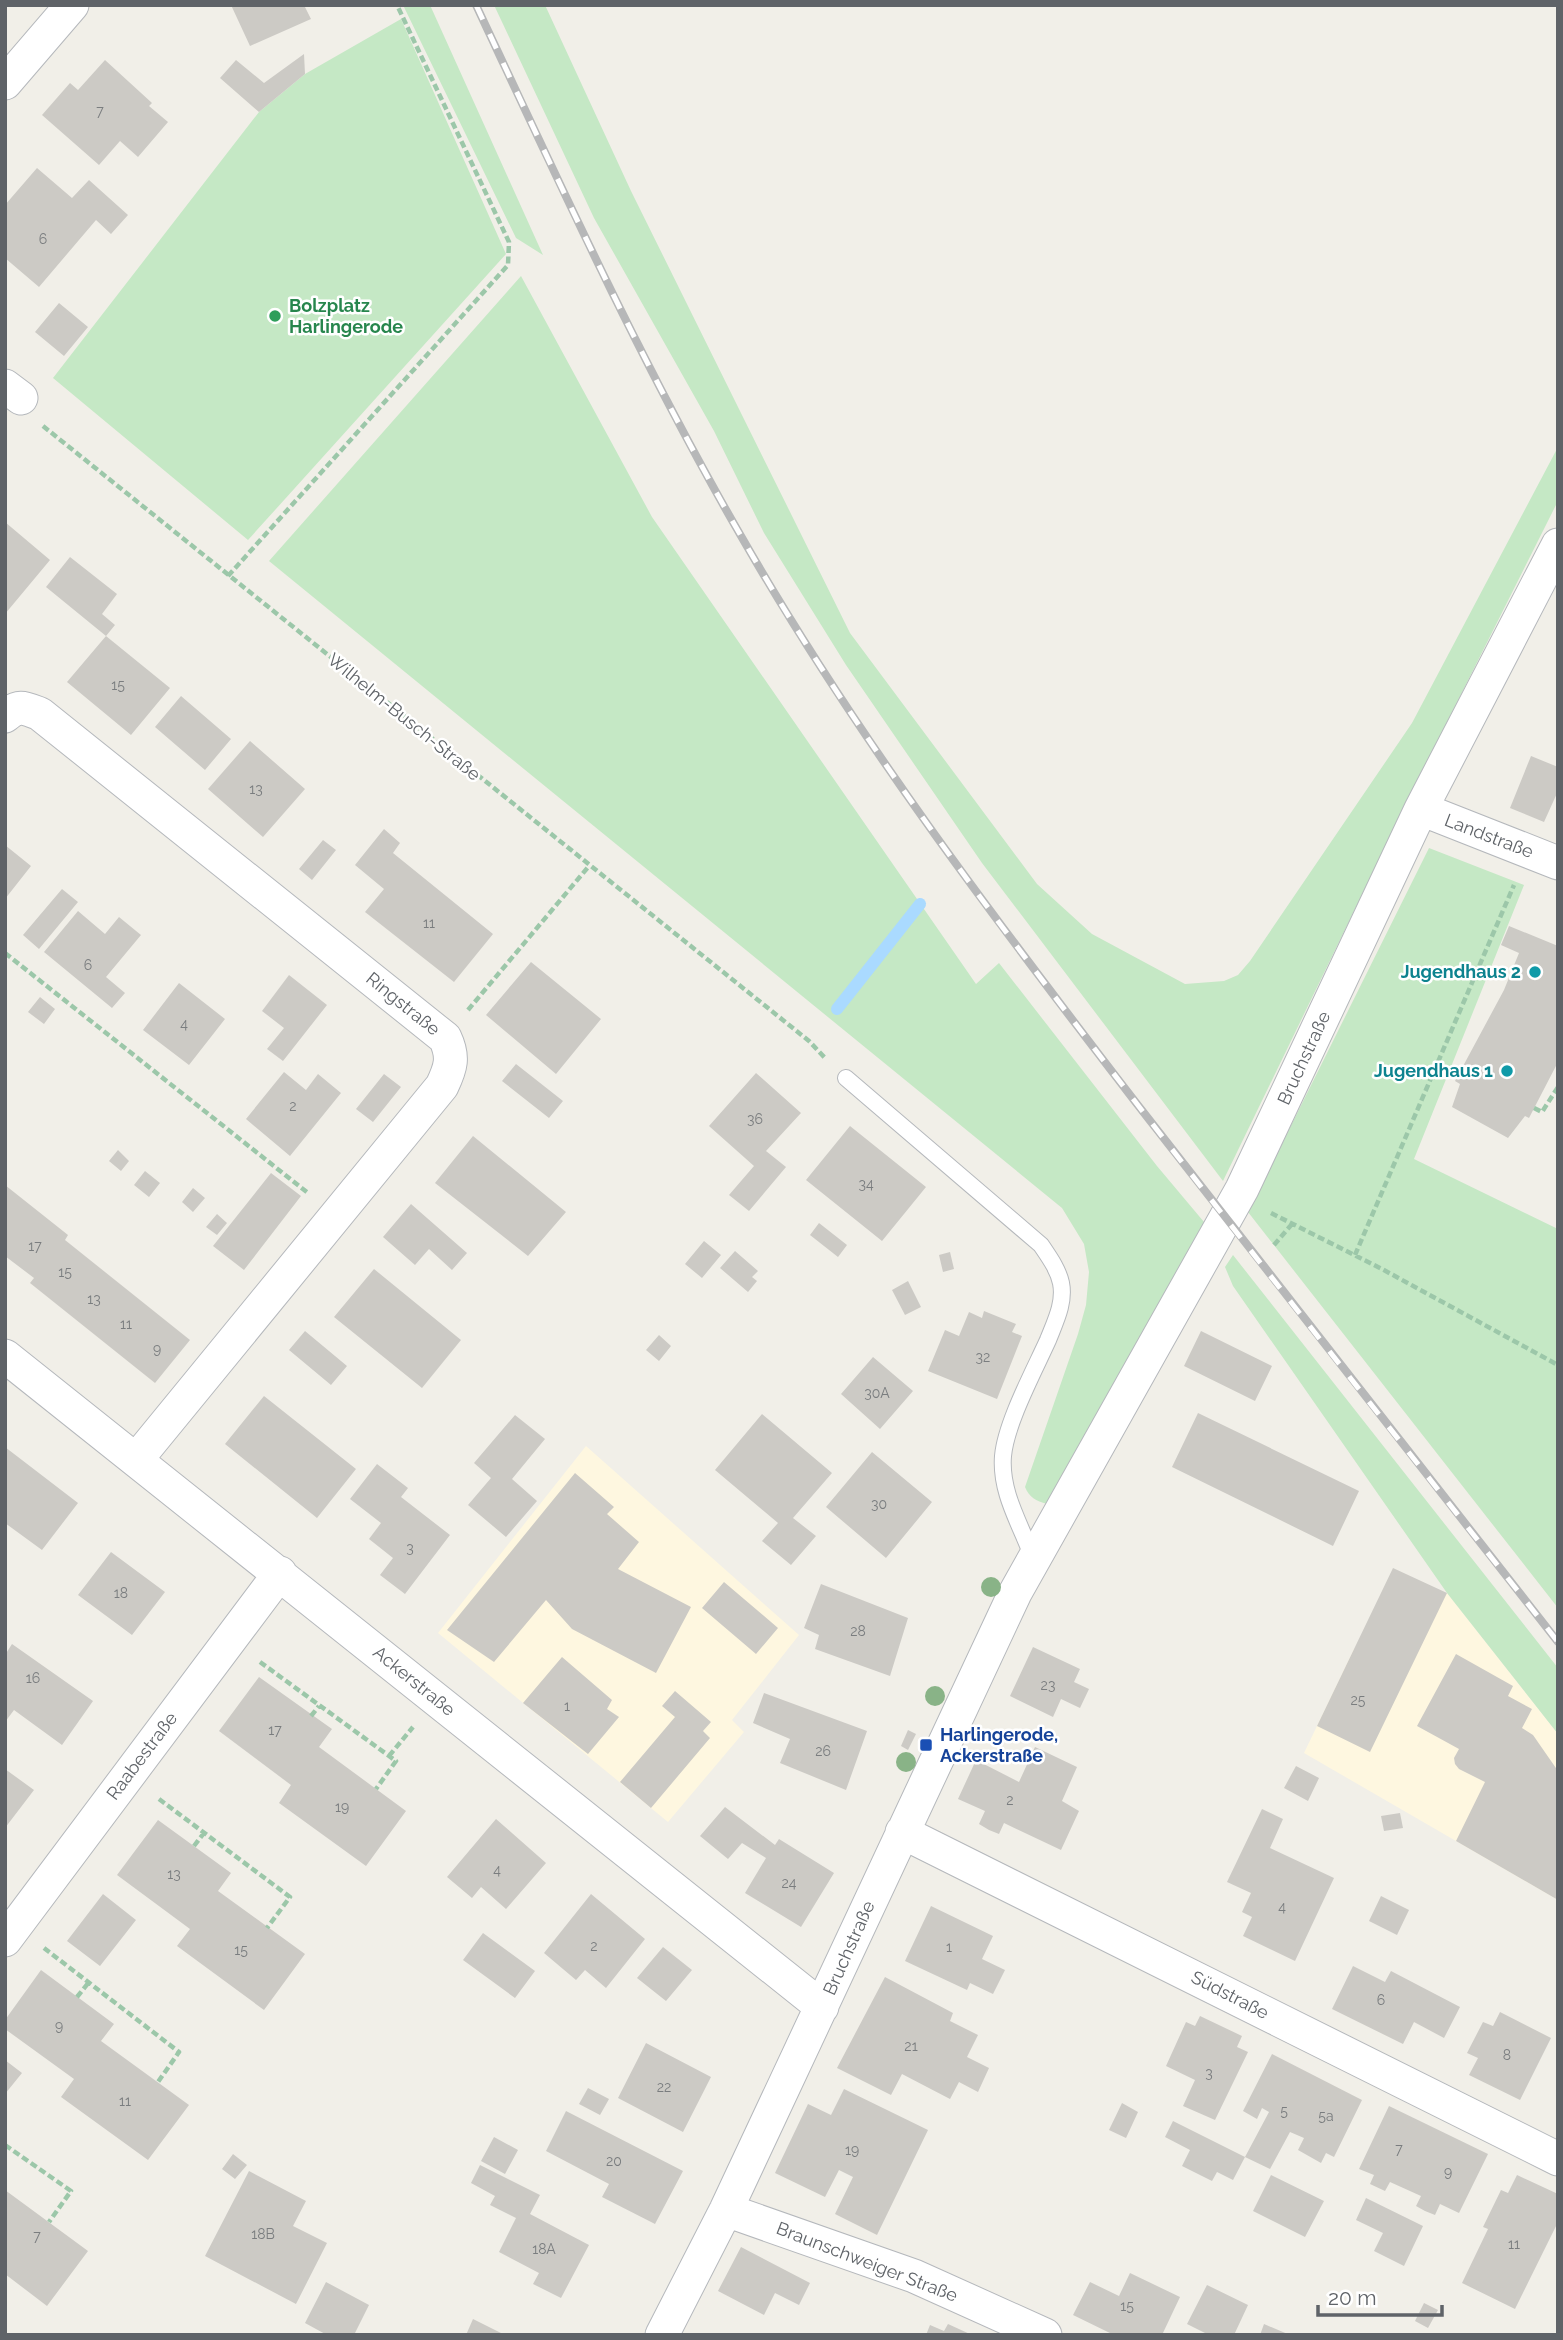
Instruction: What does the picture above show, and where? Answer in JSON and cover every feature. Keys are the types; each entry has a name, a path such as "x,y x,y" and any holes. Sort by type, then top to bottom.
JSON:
{"street":[{"path":"5,83 72,5"},
{"name":"Bruchstraße","path":"662,2335 726,2210 1015,1593 1242,1189 1421,809 1558,545"},
{"name":"Ringstraße","path":"5,716 14,708 26,708 40,715 445,1038 450,1049 452,1065 442,1086 136,1460"},
{"name":"Landstraße","path":"1421,809 1543,857"},
{"name":"Ackerstraße","path":"5,1356 822,2007"},
{"name":"Raabestraße","path":"10,1933 279,1573"},
{"name":"Südstraße","path":"902,1832 1558,2158"},
{"name":"Braunschweiger Straße","path":"726,2210 914,2276 1045,2335"}],"lane":[{"path":"846,1078 1041,1245 1056,1268 1062,1285 1060,1311 1013,1422 1003,1454 1004,1480 1033,1561"}],"path":[{"path":"228,576 508,265 509,242 397,5"},
{"name":"Wilhelm-Busch-Straße","path":"13,392 44,427 809,1041"},
{"path":"1355,1255 1543,857"},
{"path":"445,1038 589,866"},
{"path":"5,953 336,1216"},
{"path":"1534,1108 1542,1112 1558,1087"},
{"path":"1273,1214 1355,1255 1558,1365"},
{"path":"1274,1245 1292,1224"},
{"path":"230,1640 396,1761 376,1789"},
{"path":"312,1716 319,1706"},
{"path":"128,1775 290,1897 267,1927"},
{"path":"194,1846 204,1833"},
{"path":"10,1933 89,1982 179,2052 158,2082"},
{"path":"77,1997 89,1982"},
{"path":"5,2145 71,2191 49,2222"}],"shaded area":[{"path":"586,1446 799,1635 732,1720 744,1732 668,1822 438,1633"},
{"path":"1447,1593 1558,1734 1558,1900 1304,1753 1354,1649"}],"green space":[{"path":"403,5 430,5 543,255 516,238"},
{"path":"494,5 545,5 631,191 850,633 1037,884 1092,934 1185,984 1224,981 1238,975 1250,961 1412,723 1558,447 1558,501 1405,806 1223,1181 982,863 846,665 764,533 714,431 594,218"},
{"name":"Bolzplatz Harlingerode","path":"401,19 506,254 248,540 53,378 259,112 305,74"},
{"path":"521,276 652,517 976,984 999,963 1204,1222 1056,1497 1047,1504 1033,1498 1025,1487 1078,1334 1086,1305 1089,1272 1084,1244 1062,1208 269,561"},
{"path":"1429,848 1524,885 1414,1159 1558,1229 1558,1608 1248,1212"},
{"path":"1233,1255 1558,1668 1558,1734 1447,1593 1233,1286 1225,1267"}],"building":[{"path":"231,5 304,5 311,19 250,46"},
{"path":"304,54 305,74 259,112 220,78 236,60 264,83"},
{"path":"105,60 152,103 149,106 168,122 138,157 120,141 99,165 42,115 70,83 78,90"},
{"path":"37,168 72,198 89,180 128,215 111,234 96,220 39,287 5,258 5,205"},
{"path":"59,303 88,327 64,356 35,332"},
{"path":"5,522 50,560 5,614"},
{"path":"70,557 117,594 102,614 115,625 106,636 46,587"},
{"path":"106,636 170,688 131,735 67,682"},
{"path":"181,696 231,739 205,770 155,727"},
{"path":"250,741 305,789 263,837 208,789"},
{"path":"1531,756 1558,767 1558,791 1544,822 1510,808"},
{"path":"384,829 400,843 393,853 493,934 454,982 365,912 384,889 355,865"},
{"path":"323,840 336,850 312,880 299,869"},
{"path":"5,845 31,866 5,899"},
{"path":"62,889 78,902 39,949 23,935"},
{"path":"78,911 105,934 119,917 141,935 106,977 125,993 112,1008 44,952"},
{"name":"Jugendhaus 1","path":"1509,926 1558,946 1558,1062 1529,1118 1525,1116 1508,1138 1452,1107 1460,1084 1455,1081 1504,990 1519,953 1501,945"},
{"path":"531,962 601,1019 556,1074 486,1015"},
{"path":"289,975 327,1005 283,1061 267,1049 284,1028 262,1011"},
{"path":"179,983 225,1019 189,1065 143,1030"},
{"path":"40,997 55,1009 44,1024 28,1012"},
{"path":"516,1064 563,1101 549,1118 502,1081"},
{"path":"284,1072 306,1090 318,1074 341,1093 290,1156 246,1119"},
{"path":"756,1073 801,1113 766,1151 786,1167 749,1211 729,1195 754,1166 709,1126"},
{"path":"384,1074 401,1087 373,1122 356,1109"},
{"path":"850,1126 926,1187 882,1241 806,1180"},
{"path":"473,1136 566,1212 528,1256 435,1183"},
{"path":"118,1150 129,1161 121,1171 109,1161"},
{"path":"145,1171 160,1183 149,1197 134,1185"},
{"path":"271,1173 301,1196 244,1270 213,1246"},
{"path":"5,1185 68,1235 65,1240 190,1340 155,1383 30,1283 34,1278 5,1256"},
{"path":"193,1188 205,1198 193,1212 182,1202"},
{"path":"411,1204 467,1253 452,1270 429,1249 415,1265 383,1237"},
{"path":"217,1214 227,1223 217,1235 206,1227"},
{"path":"819,1223 847,1245 838,1257 810,1235"},
{"path":"704,1241 721,1255 702,1278 685,1264"},
{"path":"735,1251 758,1271 752,1277 757,1281 748,1292 720,1268"},
{"path":"950,1252 954,1269 943,1272 939,1255"},
{"path":"374,1269 461,1340 422,1388 334,1317"},
{"path":"908,1281 921,1307 905,1315 892,1290"},
{"path":"984,1311 1016,1324 1012,1332 1022,1336 997,1399 928,1371 945,1330 959,1336 969,1312 982,1318"},
{"path":"305,1331 347,1366 331,1385 289,1350"},
{"path":"1201,1331 1272,1366 1255,1401 1184,1366"},
{"path":"659,1335 671,1346 659,1361 646,1350"},
{"path":"873,1357 913,1391 880,1429 841,1394"},
{"path":"264,1396 356,1469 317,1518 225,1444"},
{"path":"1198,1413 1359,1491 1333,1546 1172,1467"},
{"path":"762,1414 832,1473 793,1518 816,1536 791,1565 762,1541 778,1523 715,1470"},
{"path":"515,1415 545,1439 512,1479 537,1501 506,1537 468,1505 491,1478 474,1463"},
{"path":"5,1447 78,1503 42,1550 5,1523"},
{"path":"872,1452 932,1502 886,1558 826,1507"},
{"path":"377,1464 408,1488 401,1497 450,1535 405,1594 380,1575 393,1558 369,1539 381,1523 350,1499"},
{"path":"575,1473 614,1507 607,1514 639,1542 618,1569 691,1607 656,1673 572,1629 546,1600 494,1662 447,1630"},
{"path":"111,1552 165,1592 132,1635 78,1595"},
{"path":"1393,1568 1447,1593 1370,1752 1317,1726"},
{"path":"724,1582 778,1628 756,1654 702,1608"},
{"path":"821,1584 908,1618 890,1676 815,1649 819,1635 804,1628"},
{"path":"12,1644 93,1701 62,1745 14,1710 5,1722 5,1655"},
{"path":"1033,1647 1080,1669 1074,1682 1089,1689 1080,1708 1061,1699 1053,1717 1010,1696"},
{"path":"1456,1654 1513,1686 1508,1696 1532,1709 1522,1728 1533,1735 1558,1771 1558,1900 1456,1841 1485,1782 1459,1769 1455,1764 1454,1758 1459,1749 1417,1726"},
{"path":"562,1657 612,1700 607,1709 619,1717 588,1754 523,1703"},
{"path":"259,1677 332,1729 319,1747 406,1811 366,1866 279,1803 291,1785 219,1731"},
{"path":"675,1691 711,1722 703,1731 710,1738 651,1808 620,1782 675,1717 662,1706"},
{"path":"764,1693 867,1731 846,1790 780,1763 790,1739 753,1723"},
{"path":"908,1730 916,1734 908,1750 901,1746"},
{"path":"1035,1747 1077,1767 1062,1801 1079,1811 1061,1850 1004,1823 999,1834 989,1830 979,1824 985,1811 958,1799 976,1760 1019,1782"},
{"path":"1296,1766 1319,1778 1308,1801 1284,1788"},
{"path":"5,1769 34,1790 5,1828"},
{"path":"725,1807 775,1845 779,1839 834,1873 801,1927 745,1893 766,1858 742,1843 728,1859 700,1836"},
{"path":"1262,1809 1283,1819 1270,1848 1334,1878 1295,1961 1243,1936 1252,1917 1242,1912 1251,1893 1227,1882"},
{"path":"1400,1813 1403,1828 1384,1831 1381,1816"},
{"path":"496,1819 546,1863 506,1909 481,1887 472,1898 447,1877"},
{"path":"158,1820 231,1873 218,1891 305,1954 264,2010 177,1946 190,1929 117,1875"},
{"path":"103,1894 136,1920 100,1966 67,1941"},
{"path":"591,1894 645,1939 606,1988 585,1970 576,1980 544,1953"},
{"path":"1381,1896 1409,1910 1397,1935 1369,1921"},
{"path":"931,1906 993,1936 982,1959 1005,1970 993,1994 970,1983 967,1990 905,1961"},
{"path":"483,1933 535,1971 515,1998 463,1960"},
{"path":"663,1947 692,1970 666,2001 637,1978"},
{"path":"1353,1966 1385,1982 1391,1971 1460,2007 1444,2038 1414,2022 1403,2044 1332,2009"},
{"path":"41,1970 114,2024 101,2041 189,2105 148,2160 61,2097 74,2079 5,2029 5,2020"},
{"path":"885,1977 953,2013 950,2021 978,2035 967,2057 989,2068 978,2092 959,2082 950,2099 902,2074 891,2095 837,2068"},
{"path":"1500,2012 1551,2038 1520,2100 1469,2075 1478,2058 1467,2053 1483,2022 1493,2026"},
{"path":"1200,2016 1242,2036 1237,2047 1248,2052 1215,2120 1183,2106 1195,2080 1166,2066 1186,2022 1195,2026"},
{"path":"646,2043 711,2077 683,2132 618,2098"},
{"path":"1272,2054 1362,2100 1334,2157 1326,2153 1321,2163 1298,2150 1304,2138 1290,2132 1270,2169 1245,2157 1269,2112 1262,2108 1257,2119 1243,2111"},
{"path":"5,2060 22,2073 5,2094"},
{"path":"588,2088 609,2099 600,2115 579,2104"},
{"path":"844,2089 928,2130 877,2235 835,2214 853,2177 839,2170 825,2197 775,2173 808,2104 831,2115"},
{"path":"1122,2103 1138,2112 1126,2138 1109,2130"},
{"path":"1389,2106 1488,2154 1459,2213 1440,2204 1435,2215 1425,2211 1416,2206 1421,2196 1390,2182 1385,2191 1370,2184 1374,2175 1359,2169"},
{"path":"566,2111 683,2171 655,2224 602,2197 609,2184 546,2151"},
{"path":"1173,2121 1245,2157 1233,2180 1217,2172 1212,2181 1182,2166 1190,2150 1165,2137"},
{"path":"494,2137 518,2150 505,2174 481,2161"},
{"path":"233,2154 247,2165 235,2179 222,2169"},
{"path":"480,2165 540,2195 530,2214 589,2245 561,2298 533,2284 539,2273 499,2252 516,2218 490,2205 495,2196 471,2183"},
{"path":"249,2171 306,2201 293,2226 327,2243 296,2304 205,2256"},
{"path":"1271,2175 1324,2201 1305,2237 1253,2211"},
{"path":"1517,2175 1558,2194 1558,2222 1515,2309 1462,2283 1488,2229 1483,2227 1501,2190 1508,2193"},
{"path":"5,2190 88,2251 47,2306 5,2274"},
{"path":"1366,2198 1423,2226 1404,2266 1374,2251 1383,2233 1356,2220"},
{"path":"741,2247 810,2283 799,2305 775,2293 764,2315 718,2291"},
{"path":"1130,2273 1180,2297 1162,2335 1114,2335 1073,2315 1090,2282 1119,2296"},
{"path":"326,2282 369,2305 354,2335 327,2335 305,2323"},
{"path":"1207,2285 1248,2305 1234,2335 1209,2335 1187,2324"},
{"path":"1424,2303 1438,2310 1428,2328 1415,2321"},
{"path":"473,2319 505,2335 466,2335"},
{"path":"948,2324 972,2335 926,2335 930,2325 944,2331"},
{"path":"1264,2324 1290,2335 1260,2335"}],"waterway":[{"path":"837,1009 920,904"}],"railway":[{"path":"476,5 603,274 670,406 741,536 832,684 929,827 1032,966 1558,1642"}],"place":[{"name":"Bolzplatz Harlingerode","path":"275,316"},
{"name":"Jugendhaus 2","path":"1535,972"},
{"name":"Jugendhaus 1","path":"1507,1071"},
{"name":"Harlingerode, Ackerstraße","path":"926,1745"}]}
